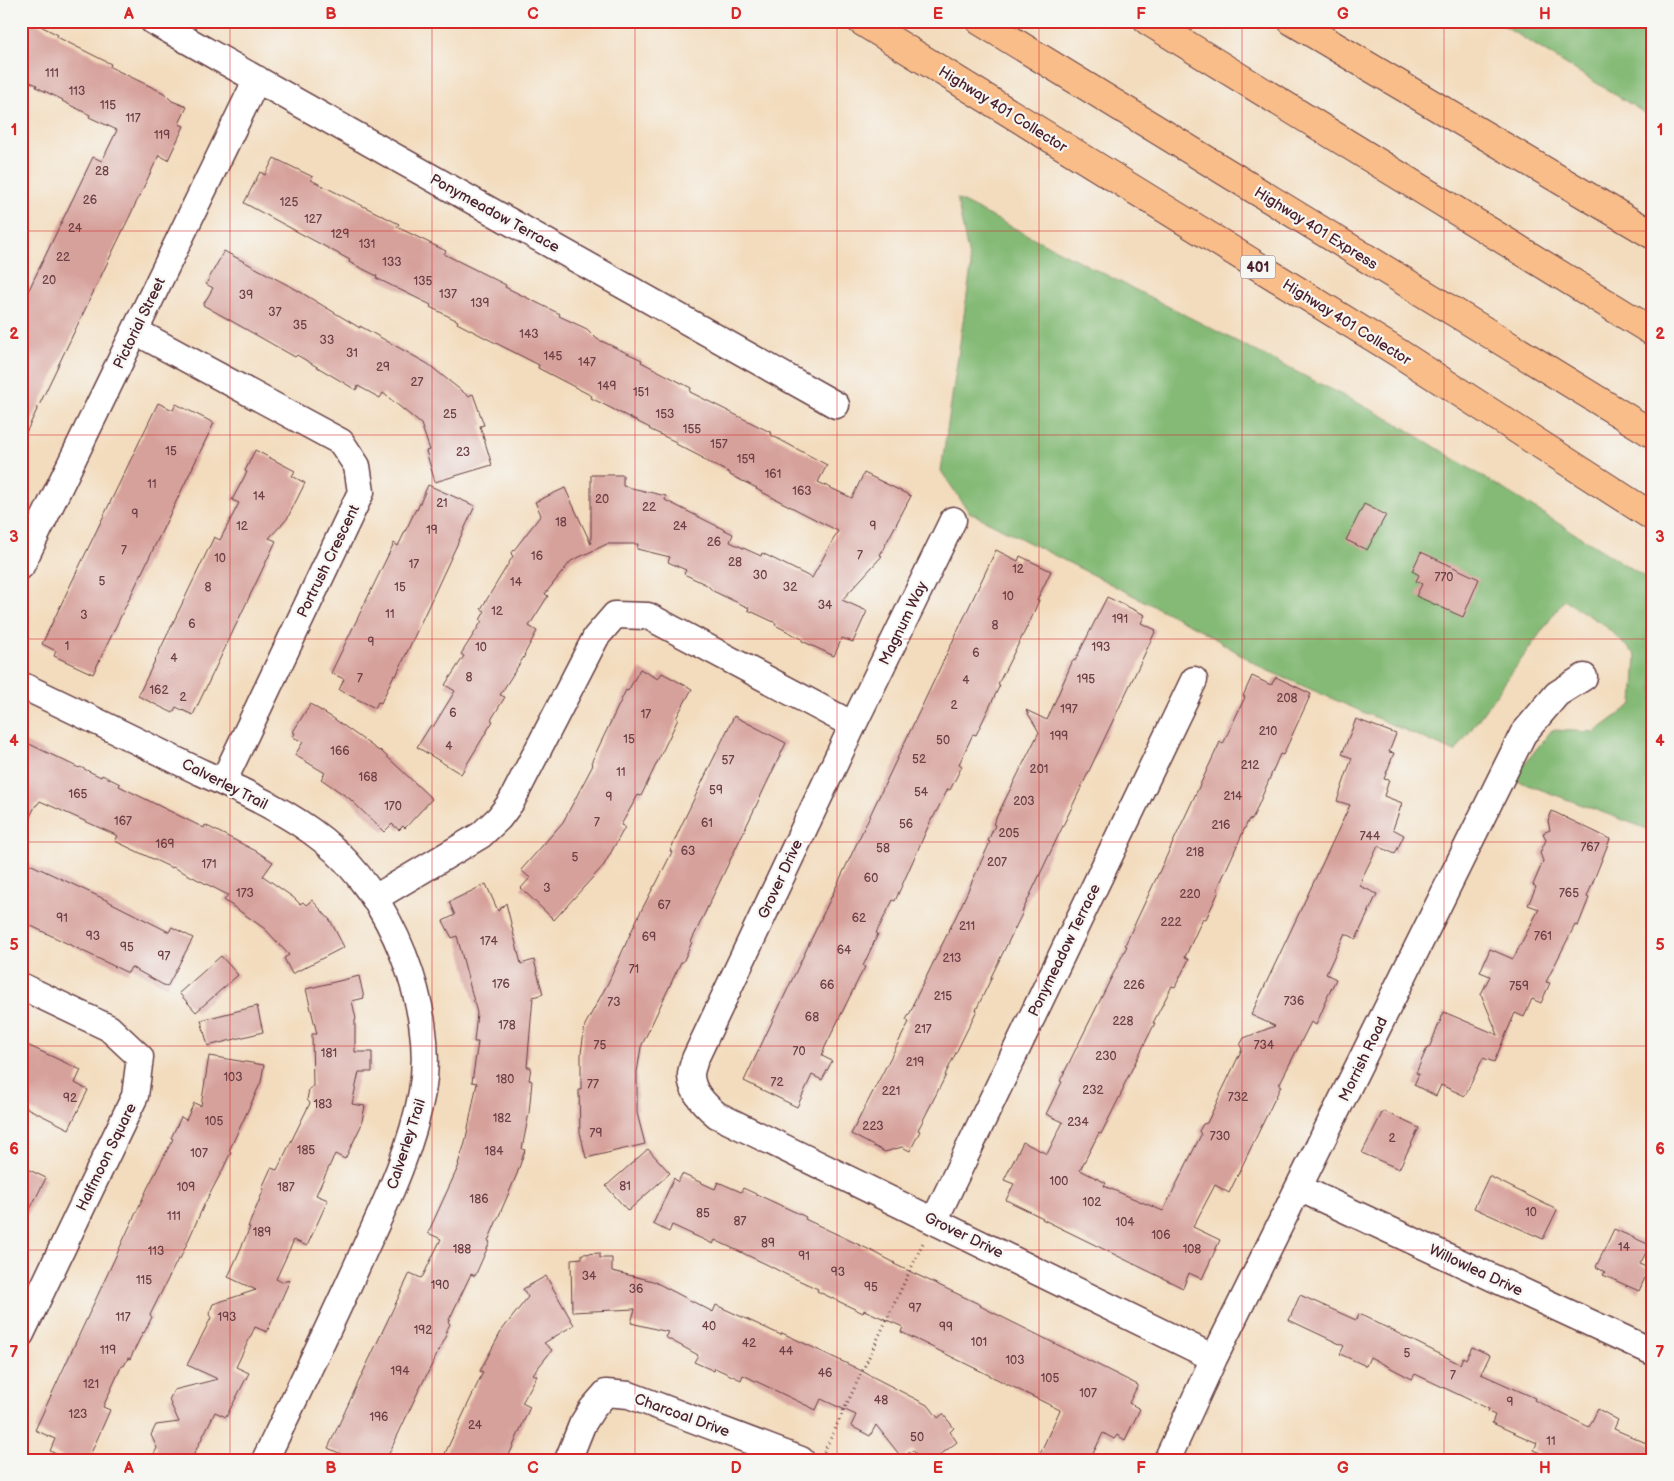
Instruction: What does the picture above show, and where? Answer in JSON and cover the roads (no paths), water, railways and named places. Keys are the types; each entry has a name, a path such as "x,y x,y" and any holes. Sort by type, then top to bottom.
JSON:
{"highway":[{"name":"Highway 401 Collector","path":"861,21 1397,352 1653,517"},
{"name":"Highway 401 Express","path":"980,21 1653,434"},
{"path":"1148,21 1653,332"},
{"path":"1292,21 1653,235"}],"street":[{"name":"Ponymeadow Terrace","path":"153,21 836,405"},
{"name":"Pictorial Street","path":"21,566 257,79"},
{"name":"Portrush Crescent","path":"136,331 341,442 357,466 361,492 223,782"},
{"name":"Magnum Way","path":"853,725 953,520"},
{"path":"375,898 477,837 499,818 511,802 596,637 615,615 648,616 853,725"},
{"name":"Morrish Road","path":"1168,1460 1214,1358 1523,734 1557,694 1584,677"},
{"name":"Ponymeadow Terrace","path":"934,1221 1194,680"},
{"name":"Calverley Trail","path":"21,685 223,782 287,815 324,840 350,866 375,898 398,939 411,975 422,1015 425,1064 423,1090 416,1120 400,1172 265,1460"},
{"name":"Grover Drive","path":"853,725 695,1059 691,1075 695,1090 706,1106 717,1115 1214,1358"},
{"name":"Halfmoon Square","path":"21,986 109,1028 140,1057 135,1096 29,1295 21,1334"},
{"name":"Willowlea Drive","path":"1299,1188 1653,1352"},
{"name":"Charcoal Drive","path":"568,1460 582,1425 592,1409 606,1393 629,1394 801,1460"}]}
